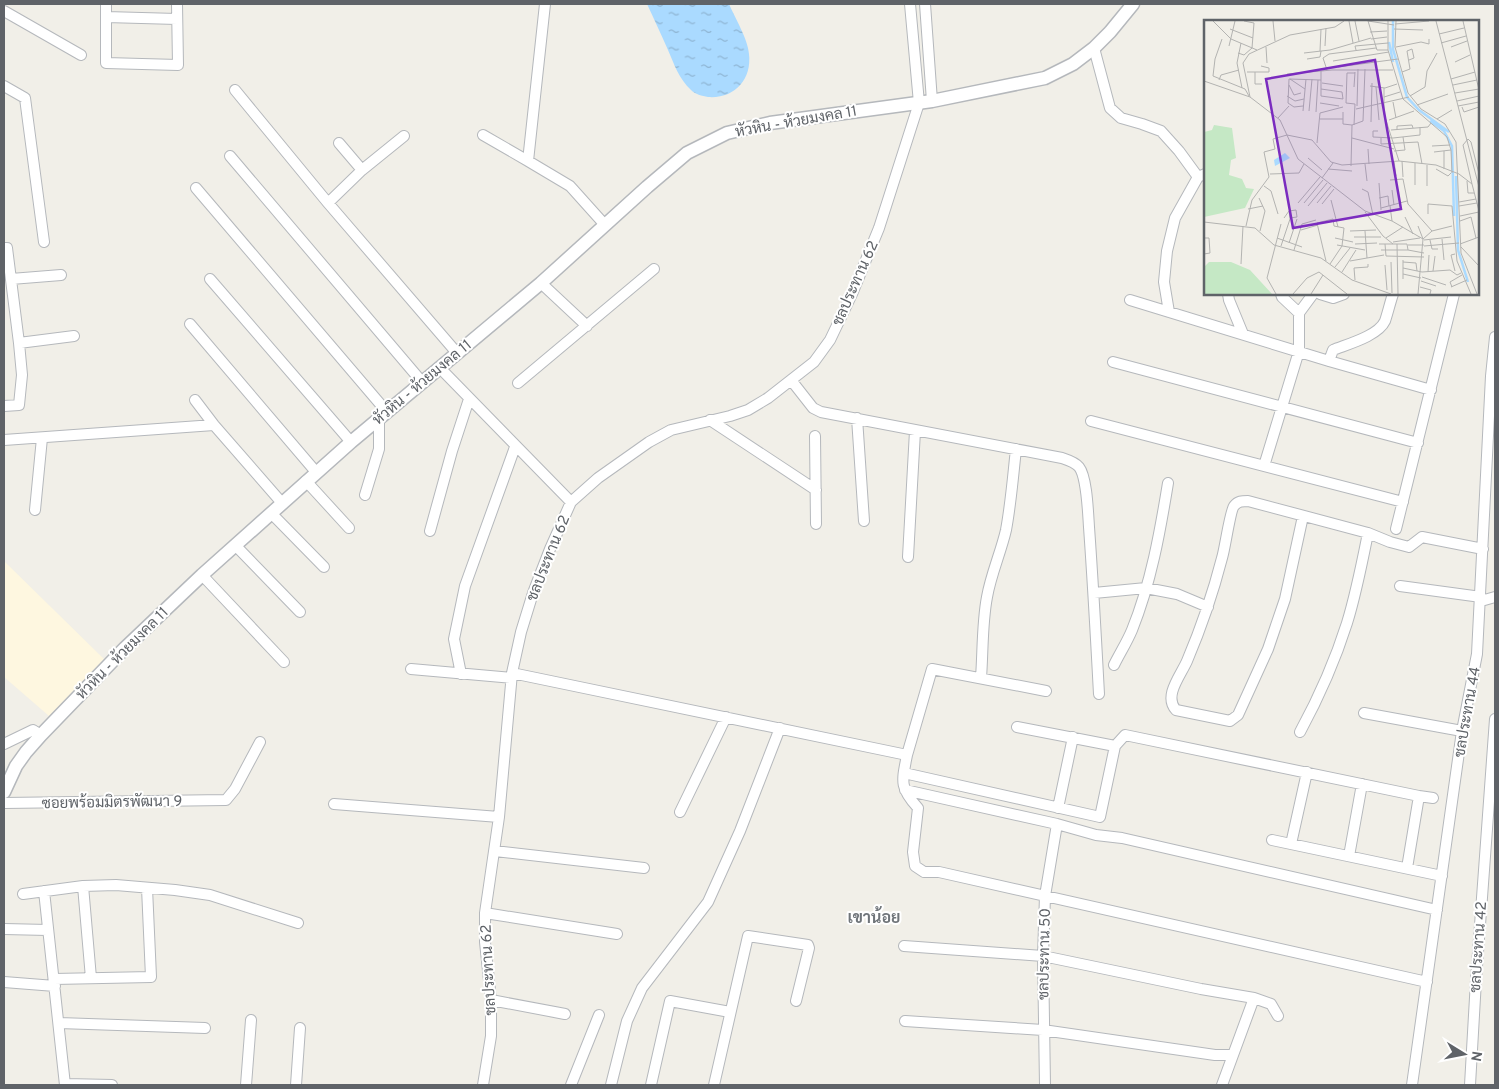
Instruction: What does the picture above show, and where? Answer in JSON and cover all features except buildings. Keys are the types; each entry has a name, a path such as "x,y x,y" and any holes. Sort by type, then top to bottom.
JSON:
{"street":[{"path":"106,4 106,63 178,65 177,4"},
{"path":"528,161 544,4"},
{"path":"910,4 919,103"},
{"path":"925,4 932,101"},
{"name":"หัวหิน - ห้วยมงคล 11","path":"4,792 21,759 41,735 125,648 235,544 350,442 541,283 654,180 687,153 727,133 770,123 932,101 1045,78 1073,64 1094,48 1133,4"},
{"path":"4,11 81,55"},
{"path":"106,17 177,20"},
{"path":"1094,48 1110,108 1121,118 1161,131 1201,176 1175,218 1167,251 1164,282 1169,312"},
{"path":"4,86 26,98 44,242"},
{"path":"235,90 328,203 457,353"},
{"name":"ชลประทาน 62","path":"483,1085 491,1036 491,1000 485,942 485,913 499,817 512,675 521,632 533,593 550,549 571,502 598,478 649,442 671,430 748,410 768,398 814,362 830,340 852,294 879,228 919,103"},
{"path":"483,135 570,186 605,225"},
{"path":"328,203 362,170 404,136"},
{"path":"339,143 362,170"},
{"path":"230,156 422,382"},
{"path":"196,188 383,415 379,449 365,495"},
{"path":"4,248 7,248 22,375 19,405 4,406"},
{"path":"518,383 654,269"},
{"path":"11,279 61,275"},
{"path":"210,278 350,442"},
{"path":"541,283 587,326"},
{"path":"1228,295 1243,334"},
{"path":"1281,295 1300,314"},
{"path":"1264,466 1299,351 1300,314 1312,295"},
{"path":"1323,295 1333,298 1341,295"},
{"path":"1329,361 1333,350 1364,338 1375,332 1384,323 1393,295"},
{"path":"1396,529 1454,295"},
{"path":"1130,300 1431,390"},
{"path":"190,324 349,528"},
{"path":"19,344 74,336"},
{"name":"ชลประทาน 44","path":"1412,1085 1462,731 1477,654 1495,337"},
{"path":"1113,362 1418,443"},
{"path":"440,368 515,447 571,502"},
{"path":"791,380 813,408 821,412 1062,458 1079,466 1083,476 1094,594 1099,694"},
{"path":"430,531 452,451 469,399"},
{"path":"195,400 214,425 282,503"},
{"path":"857,418 864,521"},
{"path":"710,420 816,490"},
{"path":"1091,421 1403,502"},
{"path":"4,440 214,425"},
{"path":"908,557 914,431"},
{"path":"814,436 816,524"},
{"path":"34,510 42,438"},
{"path":"461,674 454,639 465,586 515,447"},
{"path":"981,678 987,597 1006,528 1016,449"},
{"path":"1114,664 1131,631 1146,588 1160,531 1168,483"},
{"path":"1303,516 1285,599 1268,649 1238,715 1230,721 1176,710 1171,701 1171,694 1208,607 1223,556 1233,507 1240,501 1248,501 1303,516 1368,534 1409,547 1422,537 1483,549"},
{"path":"271,513 324,567"},
{"path":"1300,732 1317,702 1345,630 1357,588 1368,534"},
{"path":"235,544 300,612"},
{"path":"202,575 284,662"},
{"path":"1400,586 1481,599 1495,597"},
{"path":"1094,594 1146,588 1178,594 1208,607"},
{"path":"411,668 461,674 512,675 907,755"},
{"path":"1046,691 932,669 907,755 902,782 909,799 918,808 913,852 915,866 924,872 939,872 1427,982"},
{"path":"1364,712 1462,731"},
{"path":"680,812 726,717"},
{"name":"ชลประทาน 42","path":"1470,1085 1495,719"},
{"path":"1017,727 1116,746"},
{"path":"611,1085 627,1021 642,988 708,902 740,831 780,728"},
{"path":"4,744 33,730 41,735"},
{"path":"904,773 1100,817 1116,746 1125,735 1433,798"},
{"path":"1058,808 1073,737"},
{"name":"ซอยพร้อมมิตรพัฒนา 9","path":"4,803 226,800 260,742"},
{"path":"1291,844 1307,772"},
{"path":"1349,856 1362,784"},
{"path":"905,790 1057,824 1096,835 1122,838 1437,910"},
{"path":"1407,868 1420,796"},
{"path":"334,804 499,817"},
{"name":"ชลประทาน 50","path":"1045,1085 1043,956 1046,896 1057,824"},
{"path":"1272,840 1442,876"},
{"path":"495,851 644,868"},
{"path":"23,894 83,886 116,885 210,894 298,923"},
{"path":"83,886 91,978"},
{"path":"4,982 55,982 91,978 151,977 147,888"},
{"path":"44,891 65,1085 112,1085"},
{"path":"485,913 617,934"},
{"path":"4,929 48,930"},
{"path":"714,1085 748,936 808,945 809,948 796,1001"},
{"path":"904,946 1043,956 1254,998 1271,1004 1278,1016"},
{"path":"1222,1085 1254,998"},
{"path":"491,1000 565,1014"},
{"path":"651,1085 670,1001 730,1012"},
{"path":"571,1085 599,1015"},
{"path":"246,1085 251,1020"},
{"path":"905,1021 1044,1030 1215,1055 1233,1055"},
{"path":"59,1022 205,1028"},
{"path":"296,1085 300,1028"}],"shaded area":[{"path":"4,561 104,659 49,716 4,677"}],"water":[{"path":"647,4 729,4 744,35 749,54 748,72 739,86 726,95 717,97 703,96 691,90 677,71"}],"district":[{"name":"เขาน้อย","path":"874,917"}]}
